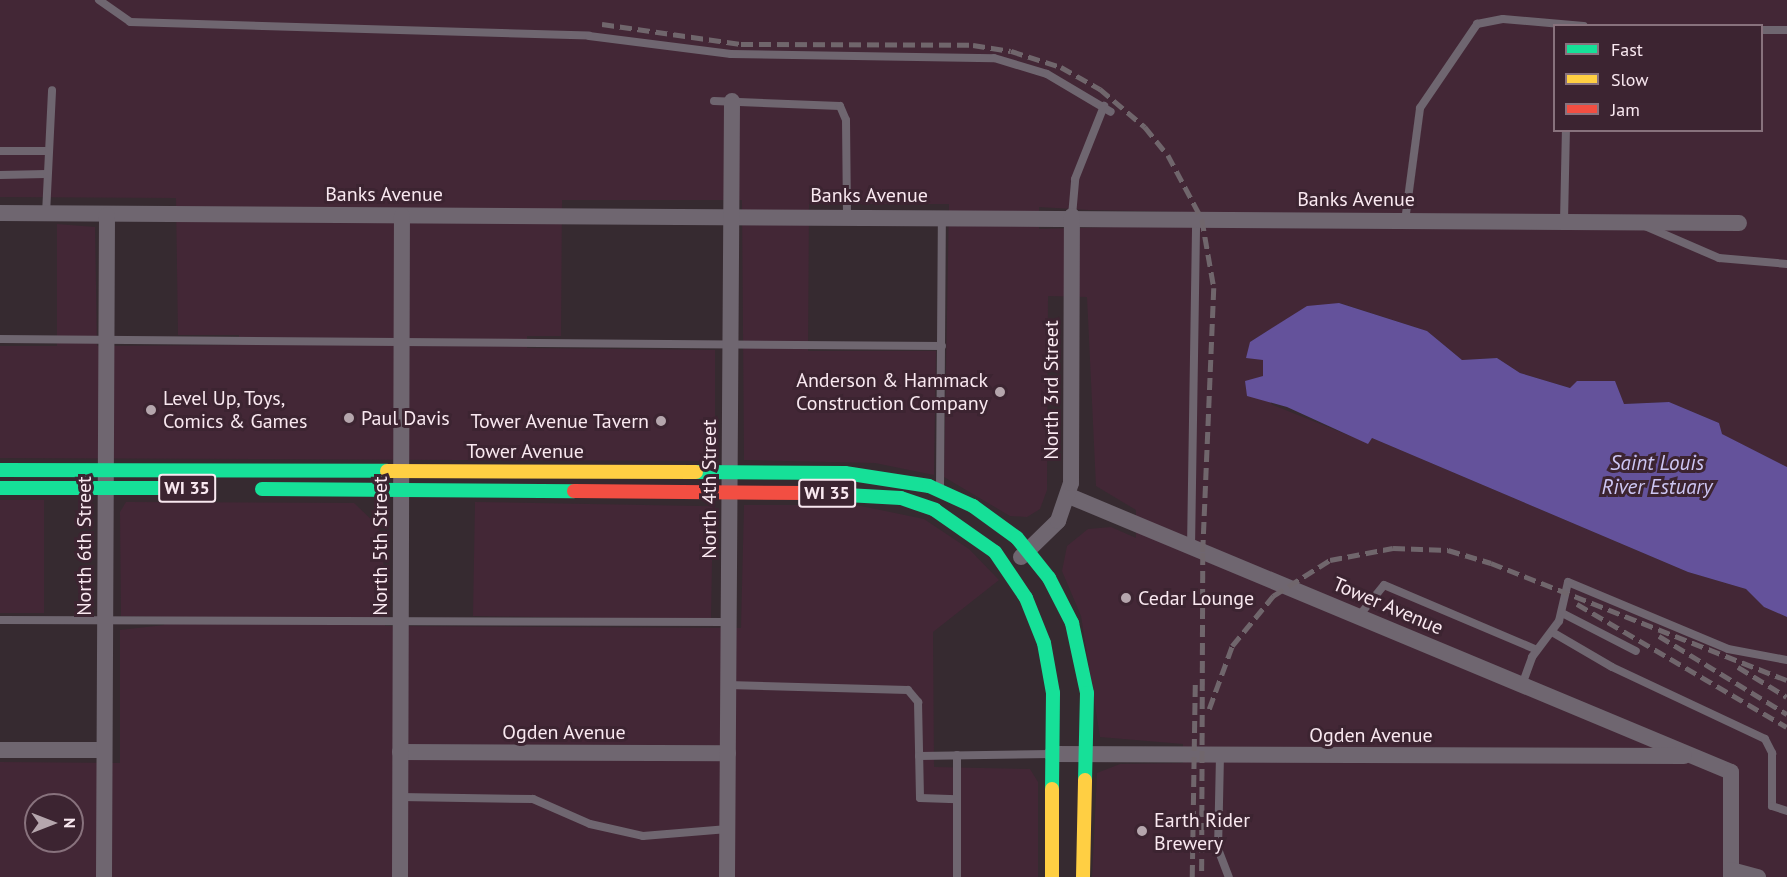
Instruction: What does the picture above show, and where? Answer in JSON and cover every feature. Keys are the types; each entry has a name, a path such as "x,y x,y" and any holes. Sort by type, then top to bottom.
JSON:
{"main road":[{"name":"Tower Avenue","path":"0,470 873,474 939,490 997,522 1029,550"},
{"name":"WI 35","path":"0,489 183,488"},
{"name":"Tower Avenue","path":"248,489 729,492 901,498 967,528 1008,568"},
{"name":"WI 35","path":"1029,550 1062,599 1079,643 1086,681 1087,754 1083,877"},
{"name":"WI 35","path":"1008,568 1034,614 1049,658 1052,877"}],"street":[{"name":"North 4th Street","path":"728,877 732,101"},
{"name":"Banks Avenue","path":"0,213 731,217 1072,216 1739,223"},
{"name":"North 6th Street","path":"104,877 107,215"},
{"name":"North 5th Street","path":"400,877 402,216"},
{"name":"North 3rd Street","path":"1008,568 1058,521 1069,496 1072,216"},
{"name":"Tower Avenue","path":"1069,496 1191,549 1731,772 1731,874"},
{"path":"0,750 104,750"},
{"name":"Ogden Avenue","path":"400,752 728,753"},
{"name":"Ogden Avenue","path":"1052,754 1691,756"},
{"path":"1731,874 1758,877"}],"lane":[{"path":"99,0 136,22 589,36 731,54 994,58 1047,74 1108,109 1076,179 1072,216"},
{"path":"1405,221 1420,108 1477,24 1503,19 1561,24"},
{"path":"1763,30 1787,30"},
{"path":"46,214 47,151 52,90"},
{"path":"714,100 840,106 846,120 847,216"},
{"path":"1564,222 1566,132"},
{"path":"0,151 47,151"},
{"path":"0,175 46,174"},
{"path":"939,490 942,216"},
{"path":"1191,549 1196,219"},
{"path":"1638,223 1719,258 1787,264"},
{"path":"0,339 942,346"},
{"path":"1522,685 1537,650 1552,632 1562,613 1568,582 1728,649 1787,660"},
{"path":"1358,617 1384,585 1537,650"},
{"path":"1562,613 1636,651"},
{"path":"0,620 729,622"},
{"path":"1552,632 1612,667 1765,739 1772,753 1772,806 1787,811"},
{"path":"728,685 904,688 918,702 920,798 957,799"},
{"path":"919,756 1052,754"},
{"path":"957,755 957,877"},
{"path":"1220,755 1218,849 1229,877"},
{"path":"400,797 533,799 590,824 643,836 728,829"}],"shaded area":[{"path":"0,0 1787,0 1787,467 1721,434 1719,423 1669,402 1624,404 1520,373 1497,358 1462,360 1427,331 1340,303 1296,314 1250,342 1263,360 1263,376 1245,382 1273,405 1368,443 1372,438 1688,572 1746,589 1764,607 1787,617 1787,877 1092,877 1097,773 1120,764 1183,763 1183,744 1100,737 1081,616 1062,571 1067,546 1088,529 1111,527 1136,538 1136,510 1096,486 1087,297 1048,296 1047,490 1040,509 1027,517 1010,516 944,477 949,204 809,204 808,351 936,351 934,475 875,463 744,460 742,200 562,200 561,336 527,336 527,348 715,350 715,453 710,461 0,458 0,346 57,346 57,224 95,227 97,346 239,345 239,335 178,335 176,198 0,197","holes":["1039,207 1182,212 1114,227 1039,229"]},
{"path":"0,500 44,500 44,613 0,613"},
{"path":"126,502 354,503 377,525 383,539 385,626 741,628 744,505 856,505 924,519 969,549 999,580 933,632 934,767 1030,769 1038,782 1038,877 0,877 0,762 120,763 120,630 164,625 165,617 121,616 120,512"},
{"path":"475,502 713,506 711,620 473,616"}],"water":[{"name":"Saint Louis River Estuary","path":"1339,303 1427,331 1462,360 1497,358 1520,373 1570,388 1577,381 1615,381 1624,404 1669,402 1719,423 1722,434 1787,467 1787,617 1764,607 1746,589 1688,572 1372,438 1368,444 1287,407 1247,396 1245,381 1263,376 1263,360 1246,358 1250,342 1307,306"}],"railway":[{"path":"602,24 741,44 973,45 1011,51 1061,67 1100,89 1145,127 1168,155 1202,219 1214,288 1203,553 1202,877"},
{"path":"1209,709 1232,646 1273,596 1330,560 1393,548 1448,550 1491,563 1787,680"},
{"path":"1577,604 1787,727"},
{"path":"1659,636 1787,714"},
{"path":"1738,667 1787,697"},
{"path":"1192,877 1195,680"}],"traffic: fast":[{"path":"0,470 387,471"},
{"path":"696,472 845,473 929,486 973,506 1017,538 1049,578 1072,623 1087,693 1085,780"},
{"path":"0,488 162,488"},
{"path":"262,489 574,491"},
{"path":"810,493 901,498 935,510 995,552 1026,598 1044,643 1053,693 1052,789"}],"traffic: slow":[{"path":"387,471 696,472"},
{"path":"1083,877 1085,780"},
{"path":"1052,789 1052,877"}],"traffic: jam":[{"path":"574,491 810,493"}],"place":[{"name":"Anderson & Hammack Construction Company","path":"1000,392"},
{"name":"Level Up, Toys, Comics & Games","path":"151,410"},
{"name":"Paul Davis","path":"349,418"},
{"name":"Tower Avenue Tavern","path":"661,421"},
{"name":"Cedar Lounge","path":"1126,598"},
{"name":"Earth Rider Brewery","path":"1142,831"}]}
